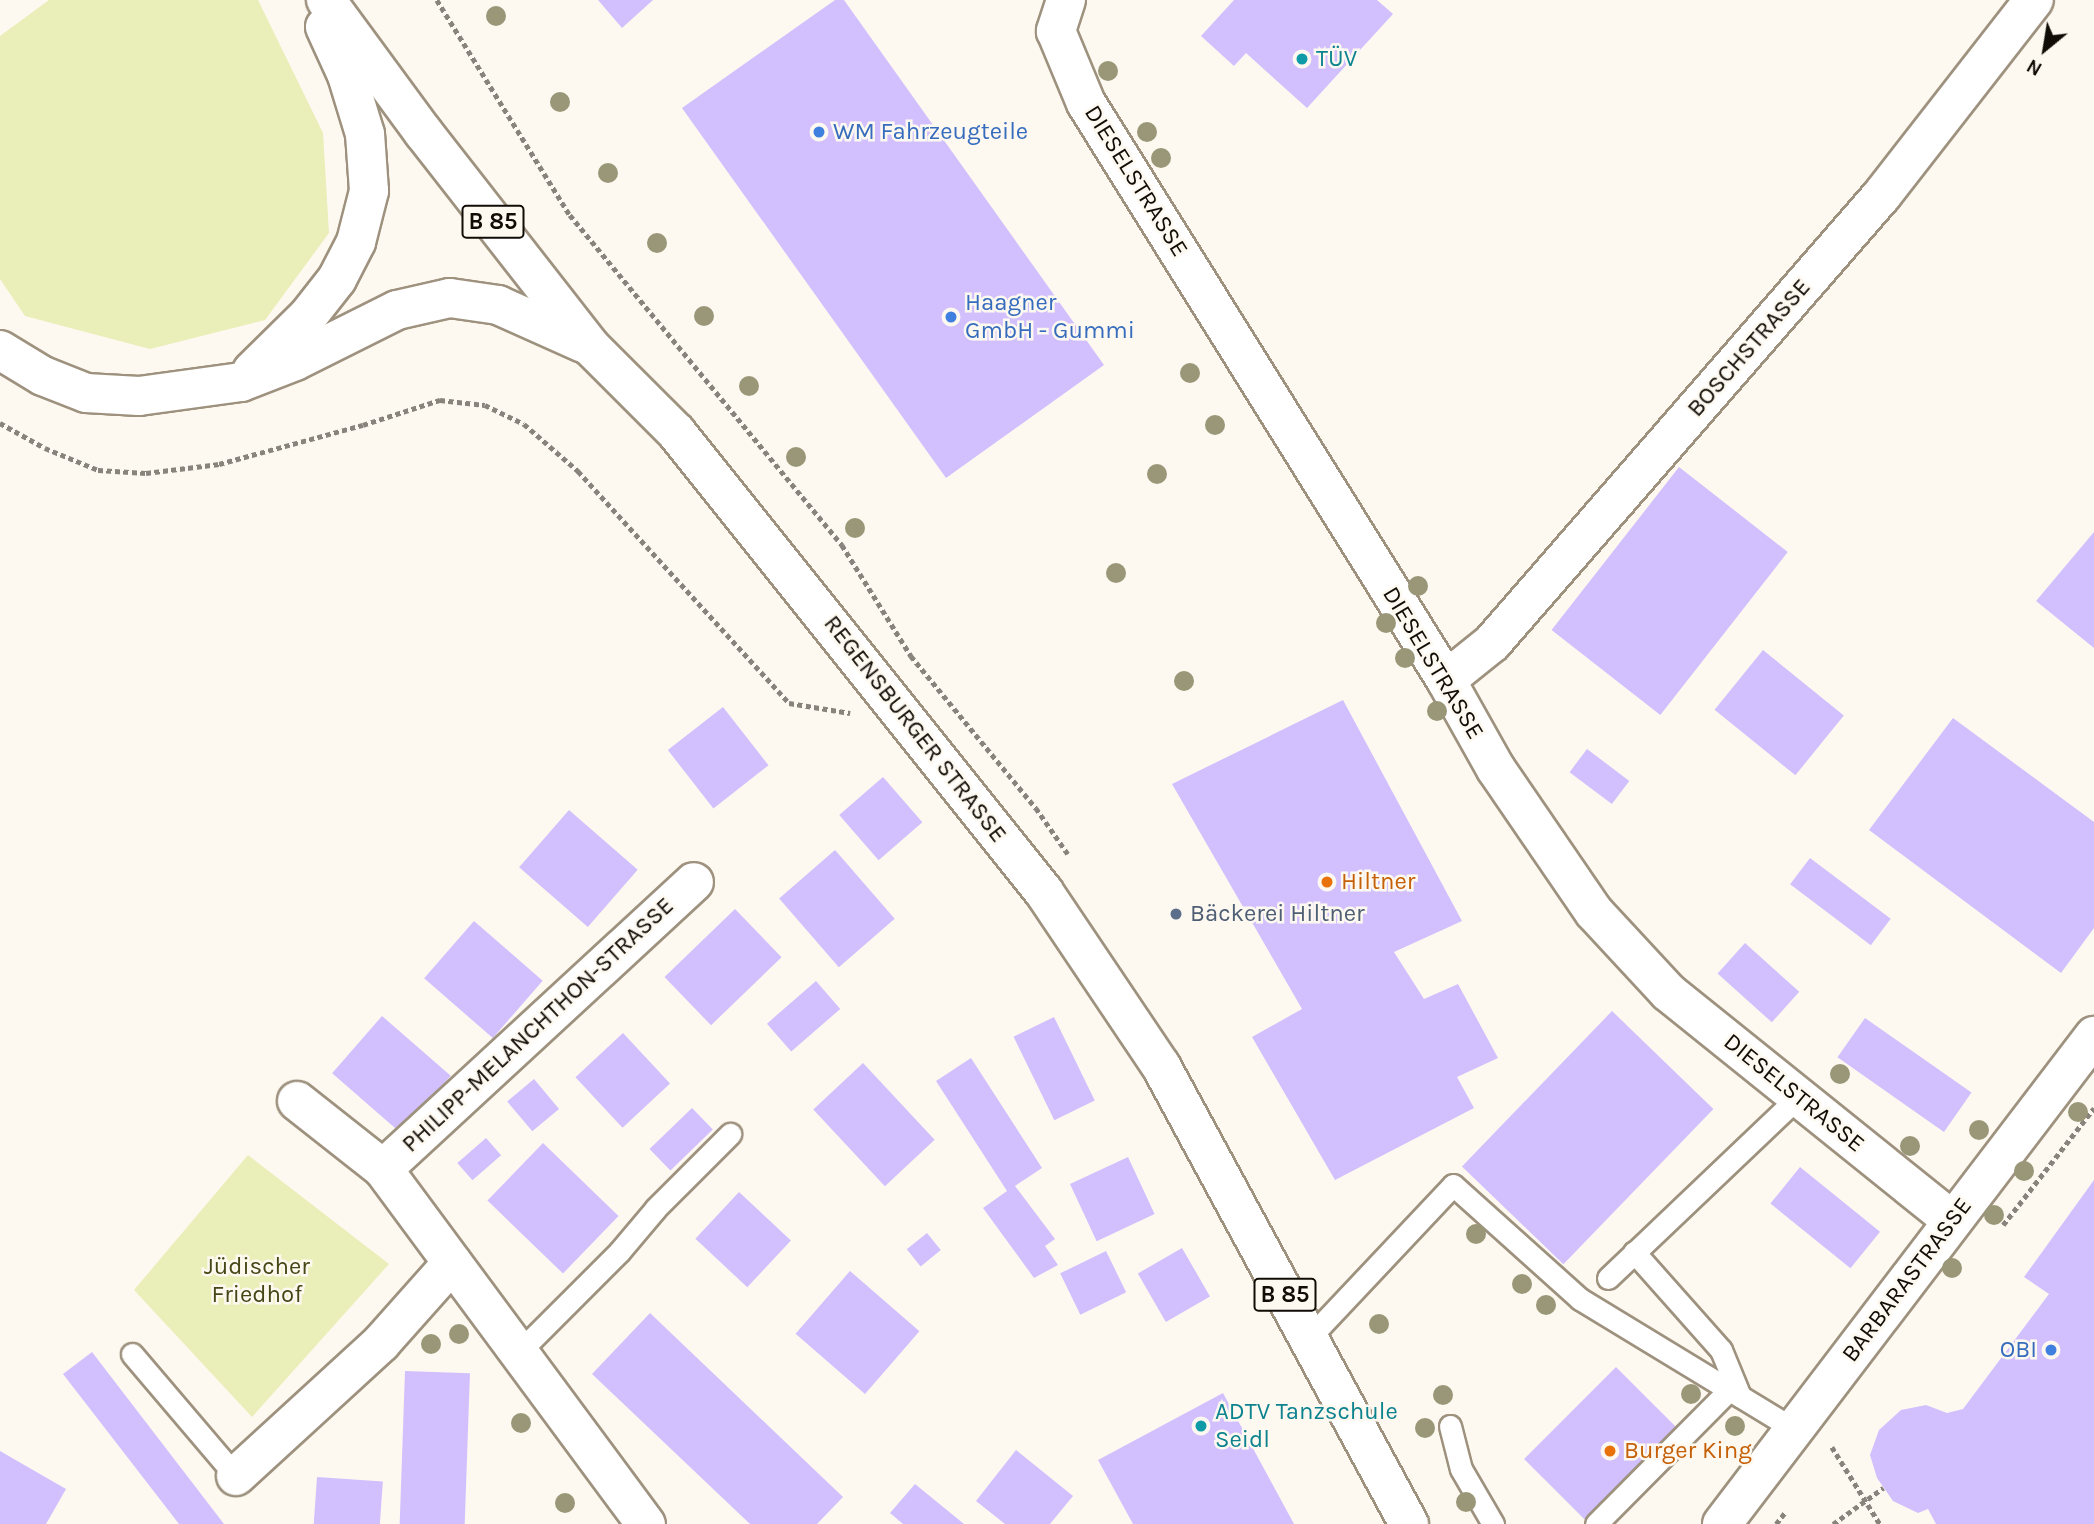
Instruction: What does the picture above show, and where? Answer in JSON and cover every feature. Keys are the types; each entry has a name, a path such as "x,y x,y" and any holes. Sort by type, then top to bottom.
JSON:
{"street":[{"path":"241,382 308,316 337,279 356,242 369,191 365,134 347,75 311,0"},
{"name":"REGENSBURGER STRASSE","path":"326,0 423,132 591,347 676,432 1044,892 1161,1066 1407,1524"},
{"name":"B 85","path":"355,0 497,190 608,331 676,432"},
{"name":"DIESELSTRASSE","path":"1066,0 1056,31 1086,103 1446,680 1496,769 1594,912 1668,992 1952,1220"},
{"name":"BOSCHSTRASSE","path":"1446,680 1492,643 1882,195 2034,0"},
{"path":"0,350 43,376 86,393 139,396 241,382 295,361 397,310 450,298 498,305 591,347"},
{"name":"PHILIPP-MELANCHTHON-STRASSE","path":"383,1168 694,882"},
{"name":"BARBARASTRASSE","path":"1722,1524 2094,1037"},
{"name":"PHILIPP-MELANCHTHON-STRASSE","path":"297,1101 383,1168 646,1524"},
{"path":"236,1476 381,1343 452,1263"}],"lane":[{"path":"1608,1278 1798,1097"},
{"path":"518,1353 619,1252 656,1208 730,1134"},
{"path":"1308,1338 1452,1185 1580,1299 1794,1429"},
{"path":"1634,1252 1721,1350 1734,1393"},
{"path":"132,1354 236,1476"},
{"path":"1596,1524 1734,1393"},
{"path":"1450,1426 1461,1469 1493,1524"}],"path":[{"path":"438,0 570,215 842,545 911,656"},
{"path":"0,423 45,448 98,470 146,473 219,464 363,425 440,400 485,405 524,424 578,471 789,703 862,715"},
{"path":"1832,1447 1880,1524"},
{"path":"1833,1524 1883,1488"}],"green space":[{"path":"49,0 258,0 323,133 329,233 265,320 150,349 25,316 0,279 0,36"},
{"name":"Jüdischer Friedhof","path":"248,1155 389,1264 252,1417 134,1290"}],"building":[{"path":"598,0 653,0 622,28"},
{"path":"835,0 844,0 1104,365 946,478 682,108"},
{"name":"TÜV","path":"1234,0 1377,0 1393,14 1307,108 1246,53 1234,66 1201,36"},
{"path":"1679,467 1788,552 1660,715 1552,630"},
{"path":"2094,532 2094,648 2036,601"},
{"path":"1763,650 1844,715 1795,775 1715,710"},
{"path":"1343,700 1462,921 1394,952 1424,999 1458,984 1498,1058 1457,1077 1474,1108 1335,1180 1252,1037 1302,1009 1172,784"},
{"path":"723,707 769,765 713,808 668,750"},
{"path":"1953,718 2094,822 2094,928 2061,973 1869,830"},
{"path":"1587,749 1629,781 1612,804 1570,772"},
{"path":"883,777 922,822 879,860 839,815"},
{"path":"569,810 638,870 588,927 519,867"},
{"path":"835,850 895,919 839,967 779,899"},
{"path":"1810,858 1891,919 1871,945 1790,884"},
{"path":"735,909 782,957 711,1025 665,977"},
{"path":"474,921 543,981 493,1038 424,978"},
{"path":"1745,943 1799,992 1772,1022 1718,973"},
{"path":"816,981 840,1009 791,1052 767,1024"},
{"path":"1612,1011 1713,1109 1563,1264 1462,1166"},
{"path":"382,1016 451,1076 401,1133 332,1073"},
{"path":"1054,1017 1095,1101 1054,1120 1014,1037"},
{"path":"1865,1018 1971,1093 1944,1132 1837,1057"},
{"path":"623,1033 670,1083 623,1128 575,1077"},
{"path":"971,1058 1042,1168 1015,1186 1055,1239 1045,1246 1058,1265 1034,1278 983,1208 1007,1191 936,1081"},
{"path":"863,1063 935,1140 885,1186 813,1109"},
{"path":"534,1079 559,1109 532,1131 507,1101"},
{"path":"692,1108 713,1130 670,1171 650,1149"},
{"path":"486,1138 501,1155 472,1180 457,1163"},
{"path":"543,1143 619,1216 563,1273 487,1201"},
{"path":"1128,1157 1155,1214 1097,1241 1070,1184"},
{"path":"1800,1167 1880,1232 1850,1268 1770,1204"},
{"name":"OBI","path":"2094,1180 2094,1524 1936,1524 1928,1509 1918,1513 1893,1501 1877,1478 1870,1455 1879,1430 1901,1410 1926,1405 1947,1413 1963,1409 2049,1294 2024,1277"},
{"path":"739,1192 791,1240 747,1287 695,1239"},
{"path":"927,1233 941,1250 921,1266 907,1249"},
{"path":"1182,1248 1210,1296 1166,1322 1138,1274"},
{"path":"1106,1251 1126,1292 1080,1315 1060,1273"},
{"path":"850,1271 919,1331 865,1394 796,1334"},
{"path":"650,1313 843,1497 817,1524 750,1524 592,1374"},
{"path":"92,1352 224,1524 179,1524 63,1374"},
{"path":"1616,1367 1677,1428 1585,1520 1524,1459"},
{"path":"405,1371 470,1373 465,1524 400,1524"},
{"name":"ADTV Tanzschule Seidl","path":"1223,1393 1294,1524 1133,1524 1098,1460"},
{"path":"1016,1450 1073,1496 1050,1524 1005,1524 976,1501"},
{"path":"0,1451 66,1489 46,1524 0,1524"},
{"path":"317,1477 383,1482 380,1524 314,1524"},
{"path":"915,1484 964,1524 903,1524 890,1513"}],"place":[{"name":"TÜV","path":"1302,59"},
{"name":"WM Fahrzeugteile","path":"819,132"},
{"name":"Haagner GmbH - Gummi","path":"951,317"},
{"name":"Hiltner","path":"1327,882"},
{"name":"Bäckerei Hiltner","path":"1176,914"},
{"name":"OBI","path":"2051,1350"},
{"name":"ADTV Tanzschule Seidl","path":"1201,1426"},
{"name":"Burger King","path":"1610,1451"}]}
